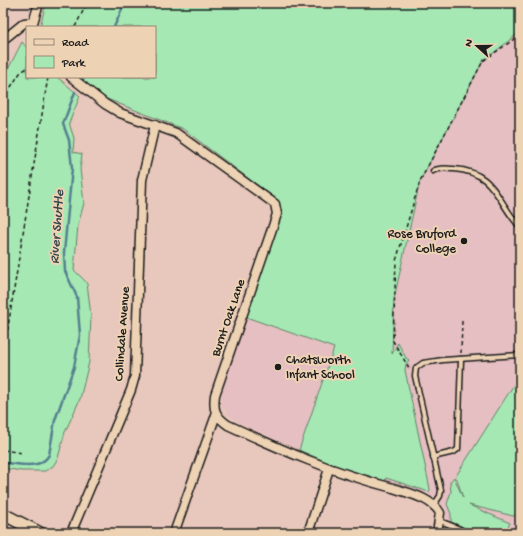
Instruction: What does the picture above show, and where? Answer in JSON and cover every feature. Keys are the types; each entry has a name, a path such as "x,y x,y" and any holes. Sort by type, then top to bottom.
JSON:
{"street":[{"path":"3,40 24,23 32,24 39,3"},
{"name":"Burnt Oak Lane","path":"72,78 105,104 120,113 174,132 187,140 273,202 277,211 266,249 215,395 216,414"},
{"name":"Collindale Avenue","path":"71,533 132,390 135,376 142,180 155,125"},
{"path":"174,533 216,414 228,425 329,469 405,492 434,505 440,513 437,533"},
{"path":"308,533 329,469"},
{"path":"3,514 40,533"}],"lane":[{"path":"433,171 438,169 471,170 481,176 490,183 511,216 520,227"},
{"path":"434,505 440,496 441,490 415,376 416,368 423,363 520,355"},
{"path":"433,457 454,452 458,449 461,359"},
{"path":"440,521 460,529 461,533"}],"path":[{"path":"76,26 87,3"},
{"path":"415,376 392,341 396,261 420,181 483,61 520,35"},
{"path":"3,99 20,73 26,69"},
{"path":"3,358 48,78"},
{"path":"461,359 462,322"},
{"path":"3,450 23,453"}],"shaded area":[{"name":"Rose Bruford College","path":"520,36 520,533 478,533 445,519 445,511 440,502 432,497 385,481 394,300 420,181 483,61"},
{"name":"Chatsworth Infant School","path":"246,317 334,348 299,450 238,422 229,415 221,404 223,386"}],"green space":[{"path":"46,3 520,3 520,32 483,61 420,181 394,299 392,354 398,343 406,358 409,360 406,364 405,370 430,489 429,492 386,478 385,481 331,464 299,450 334,348 246,317 280,211 277,200 183,129 107,99 79,78 156,78 156,26 40,26"},
{"path":"22,42 26,47 26,78 58,78 80,96 69,123 74,138 73,152 82,154 80,169 84,203 78,225 74,270 87,283 91,316 89,362 80,399 65,432 58,458 53,466 45,471 22,471 3,468 3,79"},
{"path":"520,375 520,515 513,516 469,505 510,523 505,533 478,533 451,522 451,514 447,504 451,492 450,482 454,477 463,498 456,476"}],"waterway":[{"name":"River Shuttle","path":"114,26 125,3"},
{"name":"River Shuttle","path":"82,82 84,78"},
{"name":"River Shuttle","path":"3,463 34,465 45,460 49,455 55,420 74,367 80,335 77,297 65,271 64,253 72,168 69,140 63,124 75,92"}],"place":[{"name":"Rose Bruford College","path":"464,241"},
{"name":"Chatsworth Infant School","path":"278,367"}]}
